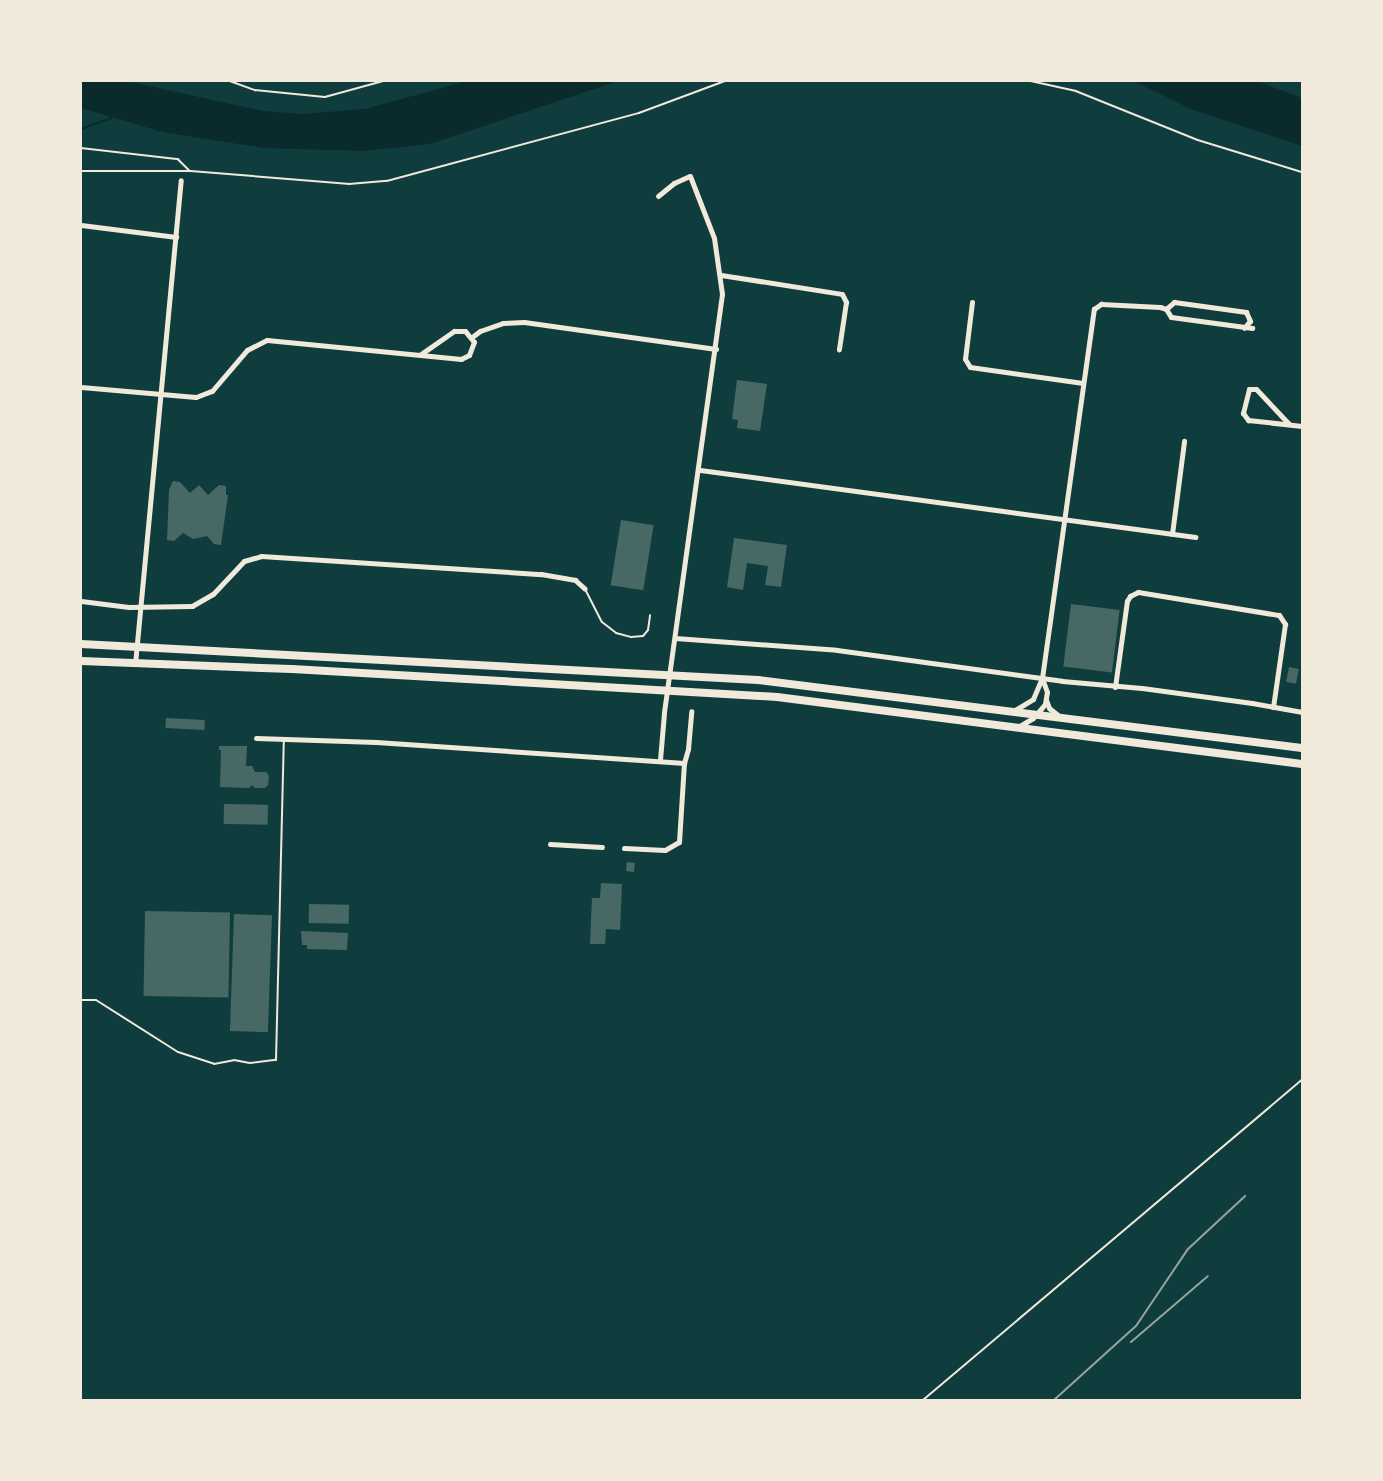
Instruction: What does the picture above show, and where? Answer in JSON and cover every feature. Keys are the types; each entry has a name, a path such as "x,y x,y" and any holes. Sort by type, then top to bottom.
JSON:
{"main road":[{"path":"81,644 670,674 806,684 1302,748"},
{"path":"81,661 292,669 777,697 1302,764"}],"street":[{"path":"657,196 674,183 690,176 714,238 721,275 716,349 660,760"},
{"path":"135,664 181,180"},
{"path":"81,225 176,237"},
{"path":"721,275 842,294 846,302 839,349"},
{"path":"972,302 965,359 970,367 1083,383"},
{"path":"1015,710 1033,699 1042,678 1094,309 1101,304 1109,303 1166,309 1174,303 1246,312 1251,321 1244,328"},
{"path":"1166,309 1171,317 1252,328"},
{"path":"472,337 480,331 503,323 524,322 716,349"},
{"path":"81,387 196,397 208,394 247,350 267,340 421,354 466,358 473,347 472,337 465,331 454,331 421,354"},
{"path":"1289,424 1256,389 1249,389 1243,412 1246,418 1252,422 1302,426"},
{"path":"1172,534 1184,441"},
{"path":"700,470 1195,537"},
{"path":"81,601 181,608 201,603 213,594 244,561 261,556 541,574 575,580 585,589"},
{"path":"1115,687 1127,601 1130,596 1138,592 1279,615 1285,624 1273,707"},
{"path":"675,638 837,650 1062,681 1142,688 1302,712"},
{"path":"1018,727 1037,714 1046,700 1047,692 1042,678"},
{"path":"1047,692 1062,681"},
{"path":"1046,700 1049,708 1062,718"},
{"path":"624,848 665,850 679,842 684,763 688,749 691,711"},
{"path":"256,738 376,742 684,763"},
{"path":"550,844 602,847"}],"lane":[{"path":"585,589 602,622 616,633 631,637 643,636 648,630 650,615"},
{"path":"81,1000 96,1000 178,1052 214,1064 234,1060 250,1063 276,1060 284,739"},
{"path":"923,1400 1302,1080"}],"path":[{"path":"230,81 255,90 325,97 383,81"},
{"path":"81,171 191,171 349,184 387,181 639,113 725,81"},
{"path":"1031,81 1076,91 1198,140 1302,172"},
{"path":"81,148 178,159 191,171"}],"water":[{"path":"81,81 126,81 263,111 303,114 365,109 467,81 618,81 430,144 363,151 264,148 162,132 81,108"},
{"path":"1134,81 1257,81 1302,98 1302,146 1193,110"}],"building":[{"path":"737,380 767,384 760,431 737,428 738,420 732,419"},
{"path":"173,481 180,482 190,493 199,485 208,495 219,485 226,486 226,495 228,495 221,545 214,544 207,536 193,539 183,533 174,541 167,540 169,490"},
{"path":"621,520 654,525 643,590 611,585"},
{"path":"734,538 787,545 781,587 765,585 768,566 747,563 743,590 727,587"},
{"path":"1071,604 1120,610 1112,673 1063,667"},
{"path":"1289,667 1299,669 1296,684 1286,682"},
{"path":"166,718 205,720 204,730 165,728"},
{"path":"219,746 247,746 246,766 252,766 255,772 266,772 269,776 268,785 265,788 255,788 252,785 249,788 220,787 221,750"},
{"path":"224,804 268,805 268,825 224,824"},
{"path":"627,862 635,863 634,872 626,871"},
{"path":"601,883 622,884 620,930 606,929 605,944 590,944 592,898 600,898"},
{"path":"309,904 349,905 349,924 309,923"},
{"path":"145,911 230,912 229,997 144,996"},
{"path":"234,914 272,915 268,1032 230,1031"},
{"path":"301,931 348,933 347,950 307,949 307,945 302,945"}],"waterway":[{"path":"81,129 112,118"}],"railway":[{"path":"1054,1400 1136,1326 1188,1249 1245,1196"},
{"path":"1131,1342 1208,1276"}]}
